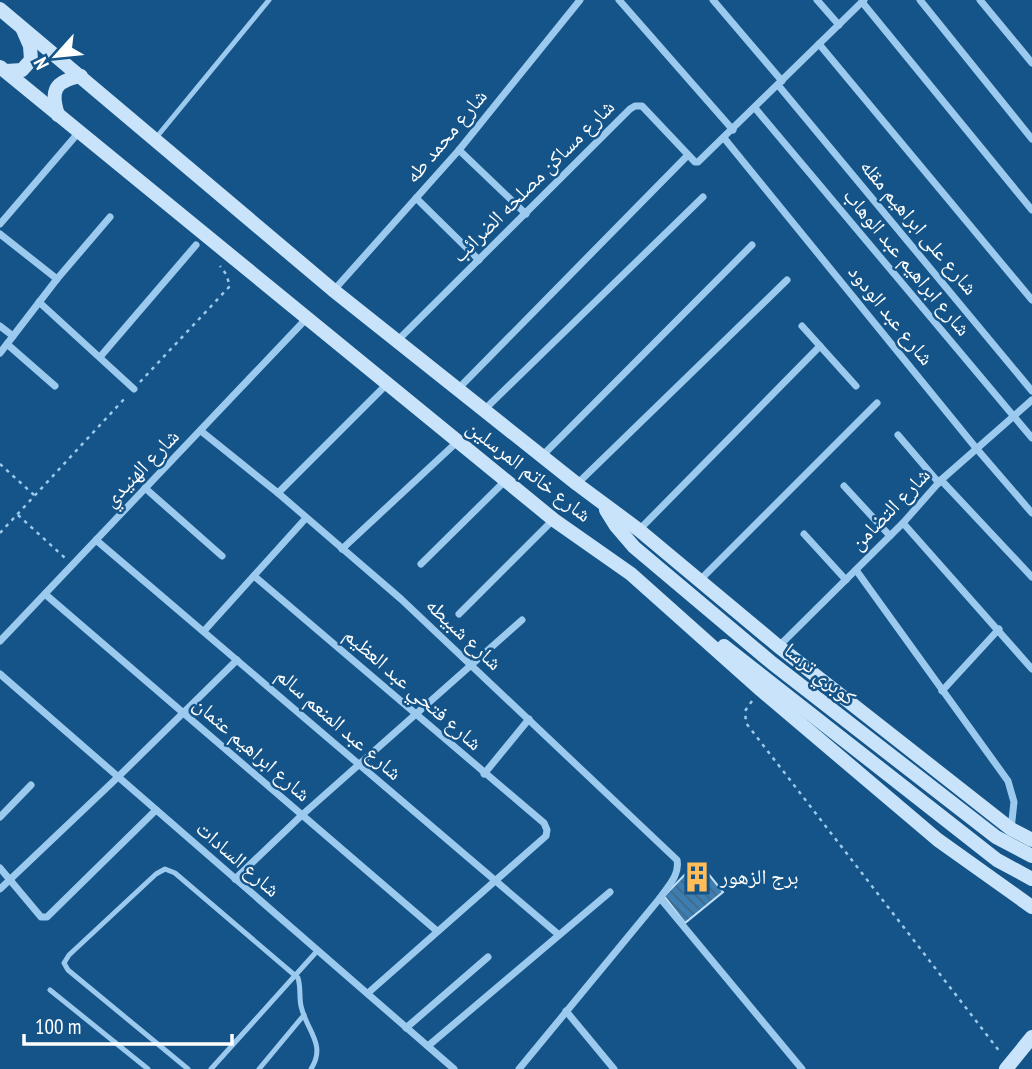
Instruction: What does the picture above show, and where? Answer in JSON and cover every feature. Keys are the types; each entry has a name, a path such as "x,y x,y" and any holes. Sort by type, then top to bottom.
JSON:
{"main road":[{"name":"شارع خاتم المرسلين","path":"0,9 334,290 577,484 639,530 778,646 1027,841"},
{"path":"3,69 22,70 31,60 30,46 20,26"},
{"name":"شارع خاتم المرسلين","path":"3,69 554,520 631,574 761,690 938,840 1029,903"},
{"path":"58,115 54,104 55,90 64,80 81,76"},
{"name":"كوبري ترسا","path":"602,502 616,526 634,547 772,663 996,836 1027,841"},
{"name":"كوبري ترسا","path":"631,574 698,623 997,860 1027,877"},
{"path":"1008,1067 1032,1037"}],"street":[{"name":"شارع محمد طه","path":"334,290 459,150 580,0"},
{"path":"619,0 733,130"},
{"name":"شارع على ابراهيم مقله","path":"713,0 1032,391"},
{"path":"817,0 839,25"},
{"path":"920,0 1032,139"},
{"path":"980,0 1032,63"},
{"path":"724,138 863,1 1032,210"},
{"path":"819,44 1032,300"},
{"name":"شارع مساكن مصلحه الضرائب","path":"397,341 635,106 642,106 695,162 700,161 724,138"},
{"name":"شارع ابراهيم عبد الوهاب","path":"755,108 1032,438"},
{"path":"0,223 79,132"},
{"name":"شارع عبد الودود","path":"724,138 1032,513"},
{"path":"459,150 526,214"},
{"path":"458,389 688,155"},
{"path":"484,410 703,197"},
{"path":"416,198 479,260"},
{"path":"0,353 110,216"},
{"path":"0,234 57,279"},
{"path":"100,357 197,245"},
{"path":"542,456 752,245"},
{"path":"577,484 787,280"},
{"path":"39,302 134,389"},
{"name":"شارع الهنيدي","path":"0,641 307,318"},
{"path":"0,326 13,336"},
{"path":"802,326 856,386"},
{"path":"7,344 55,386"},
{"path":"639,530 820,346"},
{"path":"278,494 387,383"},
{"name":"شارع التضامن","path":"778,646 903,523 940,481 1032,400"},
{"path":"700,581 877,403"},
{"name":"شارع شبيطه","path":"201,431 401,599 674,855 678,870 660,898"},
{"path":"898,435 1032,577"},
{"path":"342,549 458,441"},
{"path":"421,564 506,480"},
{"path":"844,485 890,536"},
{"path":"145,488 222,556"},
{"path":"204,631 306,518"},
{"path":"459,614 554,520"},
{"path":"903,523 1032,669"},
{"path":"804,534 846,580"},
{"name":"شارع عبد المنعم سالم","path":"96,540 559,935"},
{"path":"856,570 1008,781 1027,841"},
{"name":"شارع فتحي عبد العظيم","path":"254,576 544,823 546,836 494,880"},
{"name":"شارع ابراهيم عثمان","path":"45,594 437,931"},
{"path":"235,879 302,815 523,620"},
{"path":"942,691 999,629"},
{"path":"0,889 237,660"},
{"name":"شارع السادات","path":"0,674 454,1069"},
{"path":"484,774 529,719"},
{"path":"0,817 31,785"},
{"path":"0,868 41,917 47,917 156,810"},
{"path":"368,993 494,880"},
{"path":"428,1046 610,892"},
{"path":"519,1069 660,898 802,1069"},
{"path":"406,1028 488,957"},
{"path":"566,1011 614,1069"}],"lane":[{"path":"155,139 269,0"},
{"path":"188,1069 68,970 64,962 156,874 165,869 175,873 296,976 304,1015 318,1046 311,1069"},
{"path":"211,1069 318,950"},
{"path":"50,990 148,1069"},
{"path":"259,1069 304,1015"}],"path":[{"path":"0,533 230,286 219,265"},
{"path":"0,464 34,495"},
{"path":"18,514 73,564"},
{"path":"761,690 745,711 746,723 1008,1067"}],"building":[{"name":"برج الزهور","path":"698,861 723,892 685,923 664,896"}],"place":[{"name":"برج الزهور","path":"697,877"}]}
